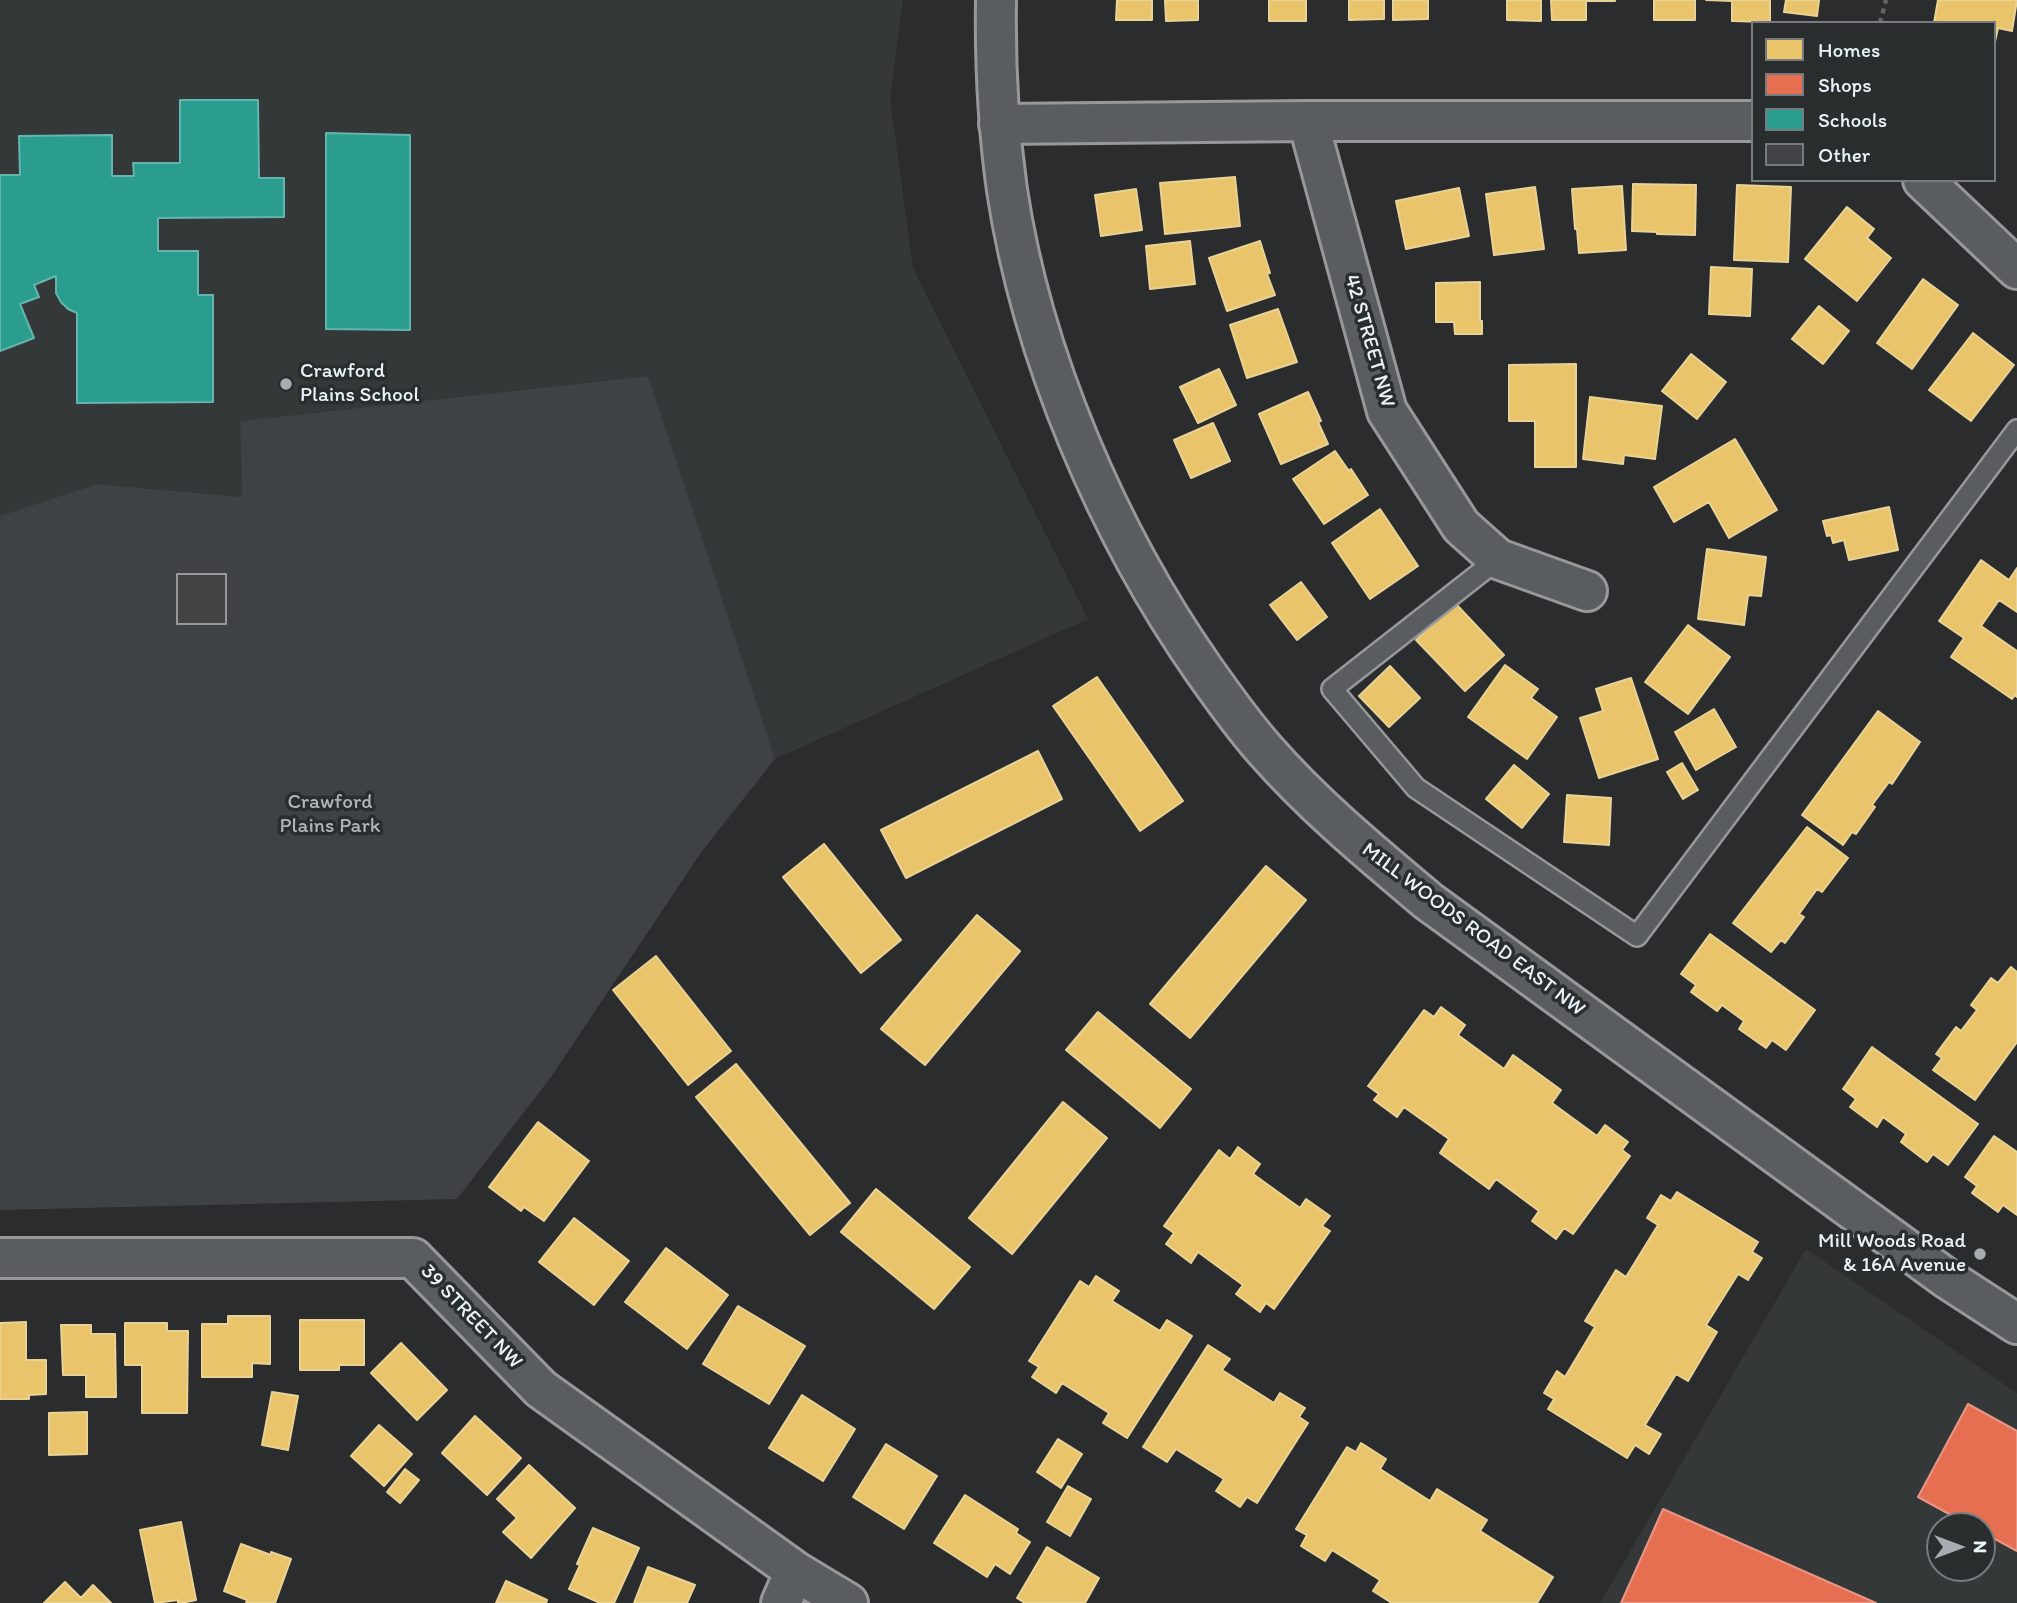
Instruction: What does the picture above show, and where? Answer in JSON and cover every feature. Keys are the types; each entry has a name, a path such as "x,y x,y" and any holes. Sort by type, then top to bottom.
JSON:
{"street":[{"name":"MILL WOODS ROAD EAST NW","path":"996,0 995,68 999,124 1012,216 1040,330 1067,410 1098,486 1129,550 1163,610 1225,701 1302,790 1363,848 1428,901 1946,1278 2017,1324"},
{"name":"42 STREET NW","path":"1308,121 1387,411 1461,526 1498,559 1587,591"},
{"path":"999,124 1751,121"},
{"path":"1925,182 2017,269"},
{"name":"39 STREET NW","path":"0,1258 413,1258 541,1390 788,1587 848,1603"}],"lane":[{"path":"1498,559 1332,689 1416,788 1637,936 2017,430"}],"path":[{"path":"1881,21 1886,0"}],"shaded area":[{"name":"Crawford Plains School","path":"0,0 903,0 890,98 913,268 1088,619 775,759 647,376 240,421 242,497 97,484 0,516"},
{"path":"1806,1249 2017,1393 2017,1603 1600,1603"}],"green space":[{"name":"Crawford Plains Park","path":"648,376 775,759 702,851 551,1077 457,1199 0,1210 0,516 97,484 242,497 240,421"}],"building: Homes":[{"path":"1117,0 1152,0 1152,20 1116,20"},
{"path":"1165,0 1198,0 1198,20 1166,21"},
{"path":"1269,0 1306,0 1306,21 1269,21"},
{"path":"1349,0 1384,0 1384,19 1349,20"},
{"path":"1393,0 1428,0 1428,19 1393,20"},
{"path":"1507,0 1541,0 1541,21 1507,20"},
{"path":"1551,0 1615,1 1586,1 1586,20 1552,20"},
{"path":"1654,0 1695,0 1695,20 1654,20"},
{"path":"1706,0 1770,0 1770,21 1732,21 1732,1"},
{"path":"1786,0 1819,0 1817,16 1784,12"},
{"path":"1938,0 2017,0 2012,31 1998,28 1996,37 1996,21 1934,21"},
{"path":"1235,177 1240,226 1165,234 1160,183"},
{"path":"1633,184 1696,185 1695,235 1632,231"},
{"path":"1737,185 1791,187 1788,262 1734,260"},
{"path":"1622,186 1626,250 1579,253 1572,189"},
{"path":"1535,187 1544,249 1494,255 1486,194"},
{"path":"1459,188 1469,236 1406,249 1396,201"},
{"path":"1136,189 1142,230 1101,236 1095,195"},
{"path":"1847,207 1874,229 1867,238 1891,258 1857,301 1805,259"},
{"path":"1190,241 1195,284 1150,289 1146,246"},
{"path":"1260,241 1275,295 1227,311 1209,258"},
{"path":"1711,267 1752,269 1750,316 1709,314"},
{"path":"1923,279 1958,305 1912,369 1877,343"},
{"path":"1480,282 1482,334 1455,334 1454,322 1436,322 1436,283"},
{"path":"1819,306 1849,331 1823,364 1792,339"},
{"path":"1278,309 1297,362 1247,378 1230,325"},
{"path":"1973,333 2014,365 1971,421 1929,390"},
{"path":"1691,354 1726,382 1697,419 1662,391"},
{"path":"1576,364 1576,467 1535,467 1535,421 1509,421 1509,365"},
{"path":"1219,369 1236,405 1198,423 1180,387"},
{"path":"1308,392 1328,444 1281,464 1259,414"},
{"path":"1590,397 1662,406 1655,459 1624,455 1623,464 1583,459"},
{"path":"1213,423 1230,461 1191,478 1174,440"},
{"path":"1735,439 1777,510 1729,538 1709,502 1674,522 1654,487"},
{"path":"1335,451 1368,495 1324,524 1293,479"},
{"path":"1889,507 1898,550 1849,560 1844,540 1833,543 1831,535 1827,536 1823,521"},
{"path":"1380,509 1418,566 1370,599 1332,543"},
{"path":"1707,549 1766,557 1761,596 1748,595 1744,625 1698,619"},
{"path":"1981,560 2009,580 2017,568 2017,612 1999,600 1981,626 2017,651 2017,697 2015,695 2012,699 1951,657 1964,638 1939,621"},
{"path":"1301,582 1327,617 1297,640 1270,605"},
{"path":"1455,603 1504,655 1465,691 1416,640"},
{"path":"1688,625 1730,657 1688,714 1645,682"},
{"path":"1505,665 1538,689 1531,698 1557,717 1527,759 1468,717"},
{"path":"1390,666 1420,698 1389,727 1359,696"},
{"path":"1097,677 1183,801 1140,831 1053,706"},
{"path":"1631,678 1658,759 1599,778 1580,718 1603,711 1596,689"},
{"path":"1714,709 1736,747 1696,770 1675,732"},
{"path":"1878,711 1920,742 1892,784 1889,782 1872,805 1875,807 1856,834 1852,832 1843,845 1802,815"},
{"path":"1038,751 1062,799 906,878 881,830"},
{"path":"1682,763 1698,790 1683,799 1667,772"},
{"path":"1514,765 1549,794 1522,828 1486,799"},
{"path":"1567,795 1611,798 1609,845 1564,842"},
{"path":"1807,827 1848,858 1822,892 1817,889 1799,914 1804,917 1785,943 1781,940 1771,952 1733,923"},
{"path":"824,844 901,940 861,973 783,877"},
{"path":"1266,866 1306,900 1190,1038 1150,1004"},
{"path":"977,915 1020,951 925,1065 881,1029"},
{"path":"1710,934 1815,1010 1786,1050 1772,1040 1766,1048 1739,1029 1744,1021 1722,1005 1717,1011 1691,992 1696,985 1681,974"},
{"path":"656,956 731,1051 688,1085 613,990"},
{"path":"2011,967 2017,972 2017,1042 1975,1100 1933,1070 1942,1058 1936,1054 1956,1027 1961,1031 1977,1010 1971,1005 1991,978 1998,983"},
{"path":"1441,1007 1465,1025 1458,1035 1504,1069 1513,1055 1561,1090 1552,1103 1597,1136 1605,1125 1628,1142 1622,1150 1630,1156 1573,1234 1564,1228 1556,1239 1532,1221 1539,1211 1496,1179 1489,1189 1440,1153 1449,1139 1404,1107 1397,1117 1374,1100 1379,1094 1368,1086 1424,1010 1434,1017"},
{"path":"1098,1012 1191,1089 1160,1128 1066,1050"},
{"path":"1872,1047 1978,1124 1948,1165 1933,1154 1927,1162 1901,1142 1906,1134 1883,1117 1877,1127 1850,1107 1856,1099 1843,1089"},
{"path":"736,1064 850,1203 810,1235 696,1097"},
{"path":"1063,1102 1107,1138 1012,1254 969,1218"},
{"path":"538,1122 589,1161 544,1221 524,1207 521,1211 489,1187"},
{"path":"1994,1136 2017,1152 2017,1215 2003,1205 1998,1212 1972,1193 1977,1186 1965,1177"},
{"path":"1238,1147 1260,1164 1253,1174 1300,1208 1306,1199 1330,1216 1322,1226 1330,1231 1274,1309 1266,1303 1260,1312 1236,1294 1243,1285 1198,1252 1191,1263 1166,1244 1174,1233 1164,1226 1219,1150 1230,1159"},
{"path":"876,1189 970,1267 934,1309 841,1232"},
{"path":"1677,1192 1758,1242 1752,1252 1762,1258 1748,1280 1738,1274 1706,1325 1717,1332 1688,1381 1676,1374 1645,1425 1661,1434 1649,1454 1635,1445 1627,1458 1548,1409 1554,1399 1544,1393 1557,1371 1565,1377 1595,1327 1585,1321 1616,1270 1626,1277 1658,1225 1647,1218 1661,1195 1671,1201"},
{"path":"574,1218 629,1261 594,1305 539,1262"},
{"path":"666,1248 728,1295 687,1349 625,1302"},
{"path":"1096,1276 1119,1291 1112,1301 1160,1331 1167,1320 1192,1336 1127,1438 1103,1423 1109,1413 1062,1383 1056,1393 1032,1377 1039,1367 1029,1361 1080,1281 1089,1287"},
{"path":"738,1306 805,1346 769,1404 703,1364"},
{"path":"228,1316 270,1316 270,1364 252,1363 252,1377 202,1377 202,1324 228,1324"},
{"path":"300,1320 364,1320 364,1365 339,1365 339,1370 300,1370"},
{"path":"26,1322 26,1360 46,1360 46,1394 29,1395 29,1399 0,1399 0,1323"},
{"path":"125,1323 167,1323 167,1331 188,1331 187,1413 142,1413 142,1365 125,1365"},
{"path":"61,1325 91,1325 91,1334 115,1334 116,1397 86,1397 86,1375 63,1375"},
{"path":"401,1343 447,1390 417,1420 371,1373"},
{"path":"1208,1345 1230,1359 1222,1370 1274,1403 1280,1393 1305,1408 1299,1417 1308,1423 1257,1503 1247,1497 1240,1507 1216,1491 1224,1479 1176,1449 1167,1462 1143,1447"},
{"path":"272,1392 298,1396 288,1450 262,1445"},
{"path":"802,1395 855,1429 823,1481 769,1448"},
{"path":"87,1412 87,1454 49,1455 49,1413"},
{"path":"475,1416 521,1458 487,1495 442,1453"},
{"path":"379,1425 412,1454 384,1486 351,1456"},
{"path":"1058,1439 1082,1454 1061,1488 1037,1472"},
{"path":"1361,1443 1386,1459 1380,1469 1430,1501 1437,1489 1487,1520 1480,1531 1553,1577 1537,1603 1392,1603 1373,1591 1380,1580 1332,1550 1325,1561 1301,1546 1307,1535 1296,1529 1347,1447 1356,1452"},
{"path":"886,1444 937,1476 904,1529 853,1497"},
{"path":"529,1465 575,1508 531,1558 503,1532 517,1518 497,1499"},
{"path":"405,1469 419,1480 400,1503 387,1492"},
{"path":"1068,1486 1091,1499 1070,1536 1047,1522"},
{"path":"965,1495 1018,1529 1016,1533 1030,1542 1010,1574 995,1564 987,1577 934,1543"},
{"path":"181,1522 196,1600 155,1603 140,1530"},
{"path":"593,1528 639,1548 614,1603 600,1603 569,1589"},
{"path":"241,1544 291,1559 275,1603 246,1603 247,1600 224,1591"},
{"path":"1047,1547 1099,1578 1085,1603 1025,1603 1017,1598"},
{"path":"648,1567 695,1585 687,1603 634,1603"},
{"path":"506,1581 547,1600 546,1603 496,1603"},
{"path":"65,1582 81,1598 93,1585 111,1603 44,1603"}],"building: Shops":[{"path":"1968,1404 2017,1431 2017,1551 1996,1540 1996,1512 1945,1512 1918,1497"},
{"path":"1663,1509 1876,1603 1621,1603"}],"building: Schools":[{"path":"180,100 258,100 259,178 284,178 284,217 158,218 158,251 198,251 198,295 213,295 213,402 77,403 77,313 61,302 56,293 56,276 34,285 39,297 20,304 34,338 0,351 0,175 20,175 19,136 112,135 112,176 134,176 133,163 180,163"},
{"path":"326,133 410,135 410,330 326,329"}],"building: Other":[{"path":"177,574 226,574 226,624 177,624"}],"place":[{"name":"Crawford Plains School","path":"286,384"},
{"name":"Mill Woods Road & 16A Avenue","path":"1980,1254"}]}
